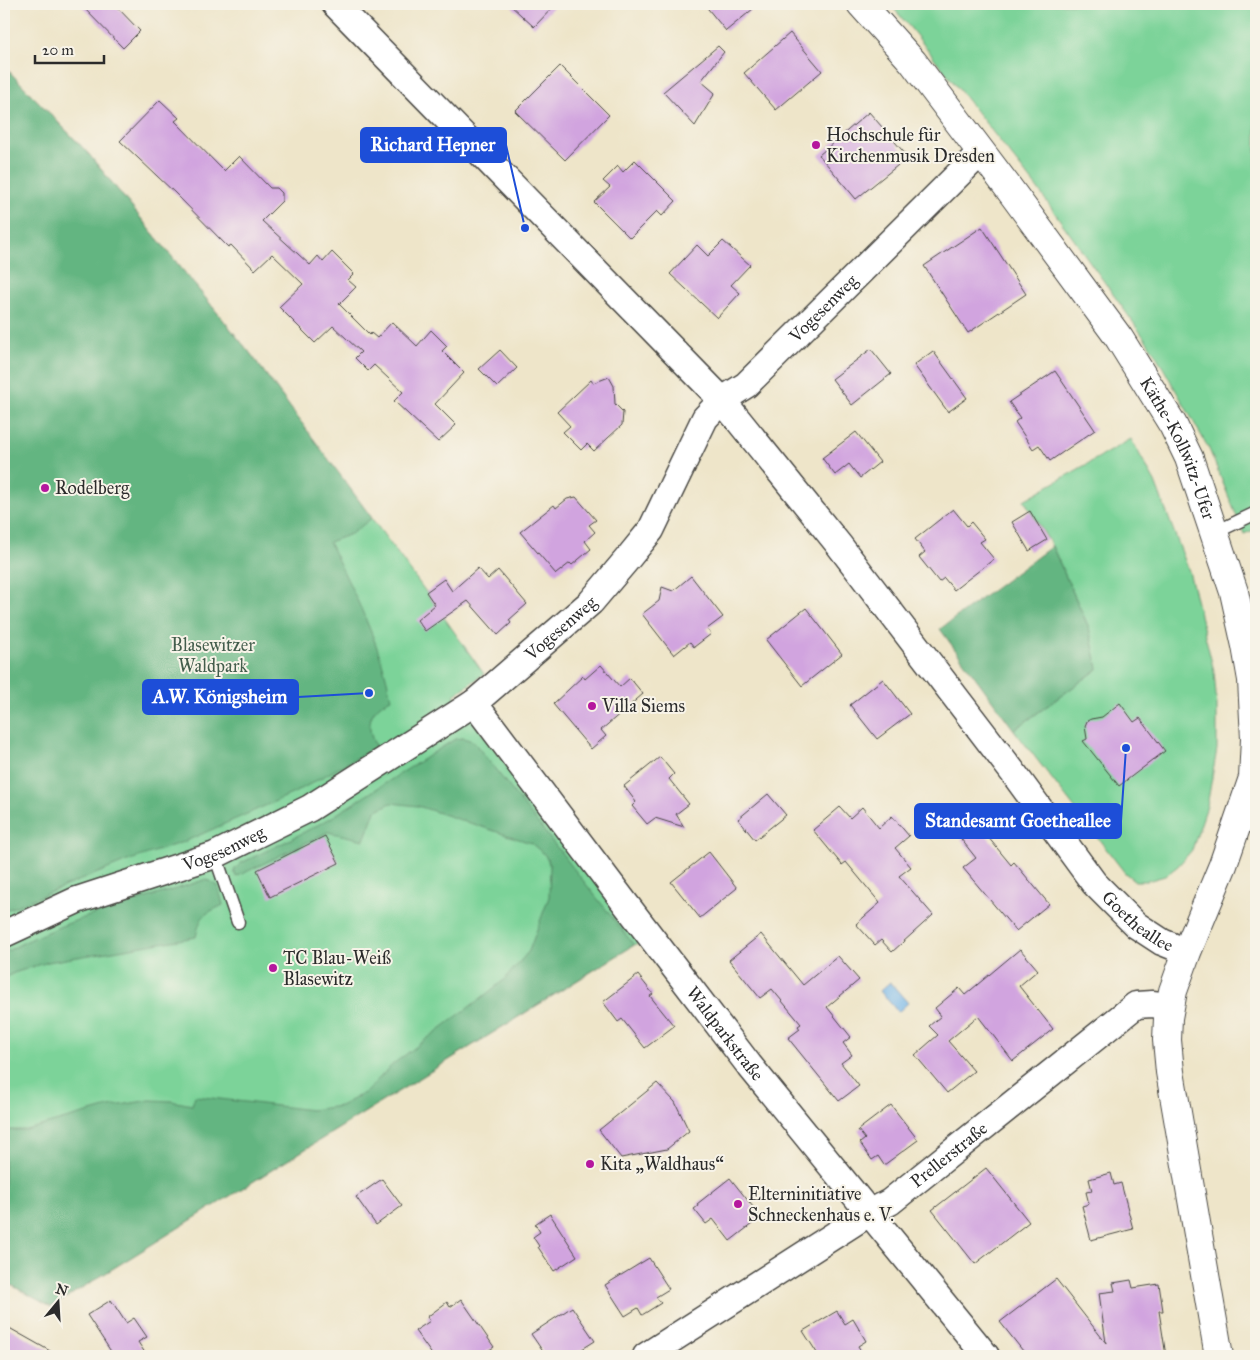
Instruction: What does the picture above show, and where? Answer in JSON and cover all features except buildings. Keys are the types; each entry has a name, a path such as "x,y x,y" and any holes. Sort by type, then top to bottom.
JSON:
{"main road":[{"name":"Käthe-Kollwitz-Ufer","path":"861,4 913,62 1119,338 1173,425 1189,458 1234,592 1252,680 1256,739 1253,778 1223,865 1184,961"},
{"name":"Goetheallee","path":"1184,961 1169,1006 1167,1040 1170,1072 1219,1356"}],"street":[{"name":"Goetheallee","path":"335,4 722,400 845,553 1006,763 1094,883 1136,925 1162,942 1184,961"},
{"name":"Vogesenweg","path":"4,934 78,900 215,854 310,808 474,702 591,602 629,557 650,530 705,418 722,400 746,385 981,152"},
{"name":"Waldparkstraße","path":"474,702 744,1057 986,1356"},
{"name":"Prellerstraße","path":"646,1356 869,1213 890,1202 1136,1005 1169,1006"}],"lane":[{"path":"1214,533 1256,513"},
{"path":"215,854 238,922"}],"green space":[{"path":"890,4 1256,4 1256,529 1244,534 1209,449 1153,350 1037,188"},
{"name":"Blasewitzer Waldpark","path":"4,66 87,152 250,353 372,518 351,534 329,542 357,599 373,638 391,699 377,708 371,719 370,732 376,747 294,793 186,841 130,860 4,911"},
{"name":"Blasewitzer Waldpark","path":"4,67 87,152 250,353 426,592 484,674 454,695 641,941 51,1307 4,1281"},
{"path":"1131,439 1155,482 1189,571 1214,671 1217,706 1217,749 1207,806 1192,850 1178,866 1165,876 1147,881 1135,881 1125,873 1014,730 1098,669 1089,628 1052,546 1024,500"},
{"path":"1052,546 1089,628 1098,669 1014,730 940,629"},
{"path":"463,738 473,741 634,945 51,1307 4,1281 4,1130 26,1130 109,1107 150,1100 192,1105 195,1096 311,1110 340,1106 366,1092 393,1064 504,980 529,951 549,897 550,866 545,855 531,843 418,806 391,803 375,811 364,840 328,832 236,877 234,870 241,863 329,819 455,739"},
{"path":"204,880 218,886 223,905 201,919 196,937 48,962 4,978 4,953 28,940 77,920"}],"water":[{"path":"890,982 908,1003 898,1012 880,991"}],"place":[{"name":"Hochschule für Kirchenmusik Dresden","path":"816,145"},
{"name":"Richard Hepner","path":"525,228"},
{"name":"Rodelberg","path":"45,488"},
{"name":"A.W. Königsheim","path":"369,693"},
{"name":"Villa Siems","path":"592,706"},
{"name":"Standesamt Goetheallee","path":"1126,748"},
{"name":"TC Blau-Weiß Blasewitz","path":"273,968"},
{"name":"Kita „Waldhaus“","path":"590,1164"},
{"name":"Elterninitiative Schneckenhaus e. V.","path":"738,1204"}]}
